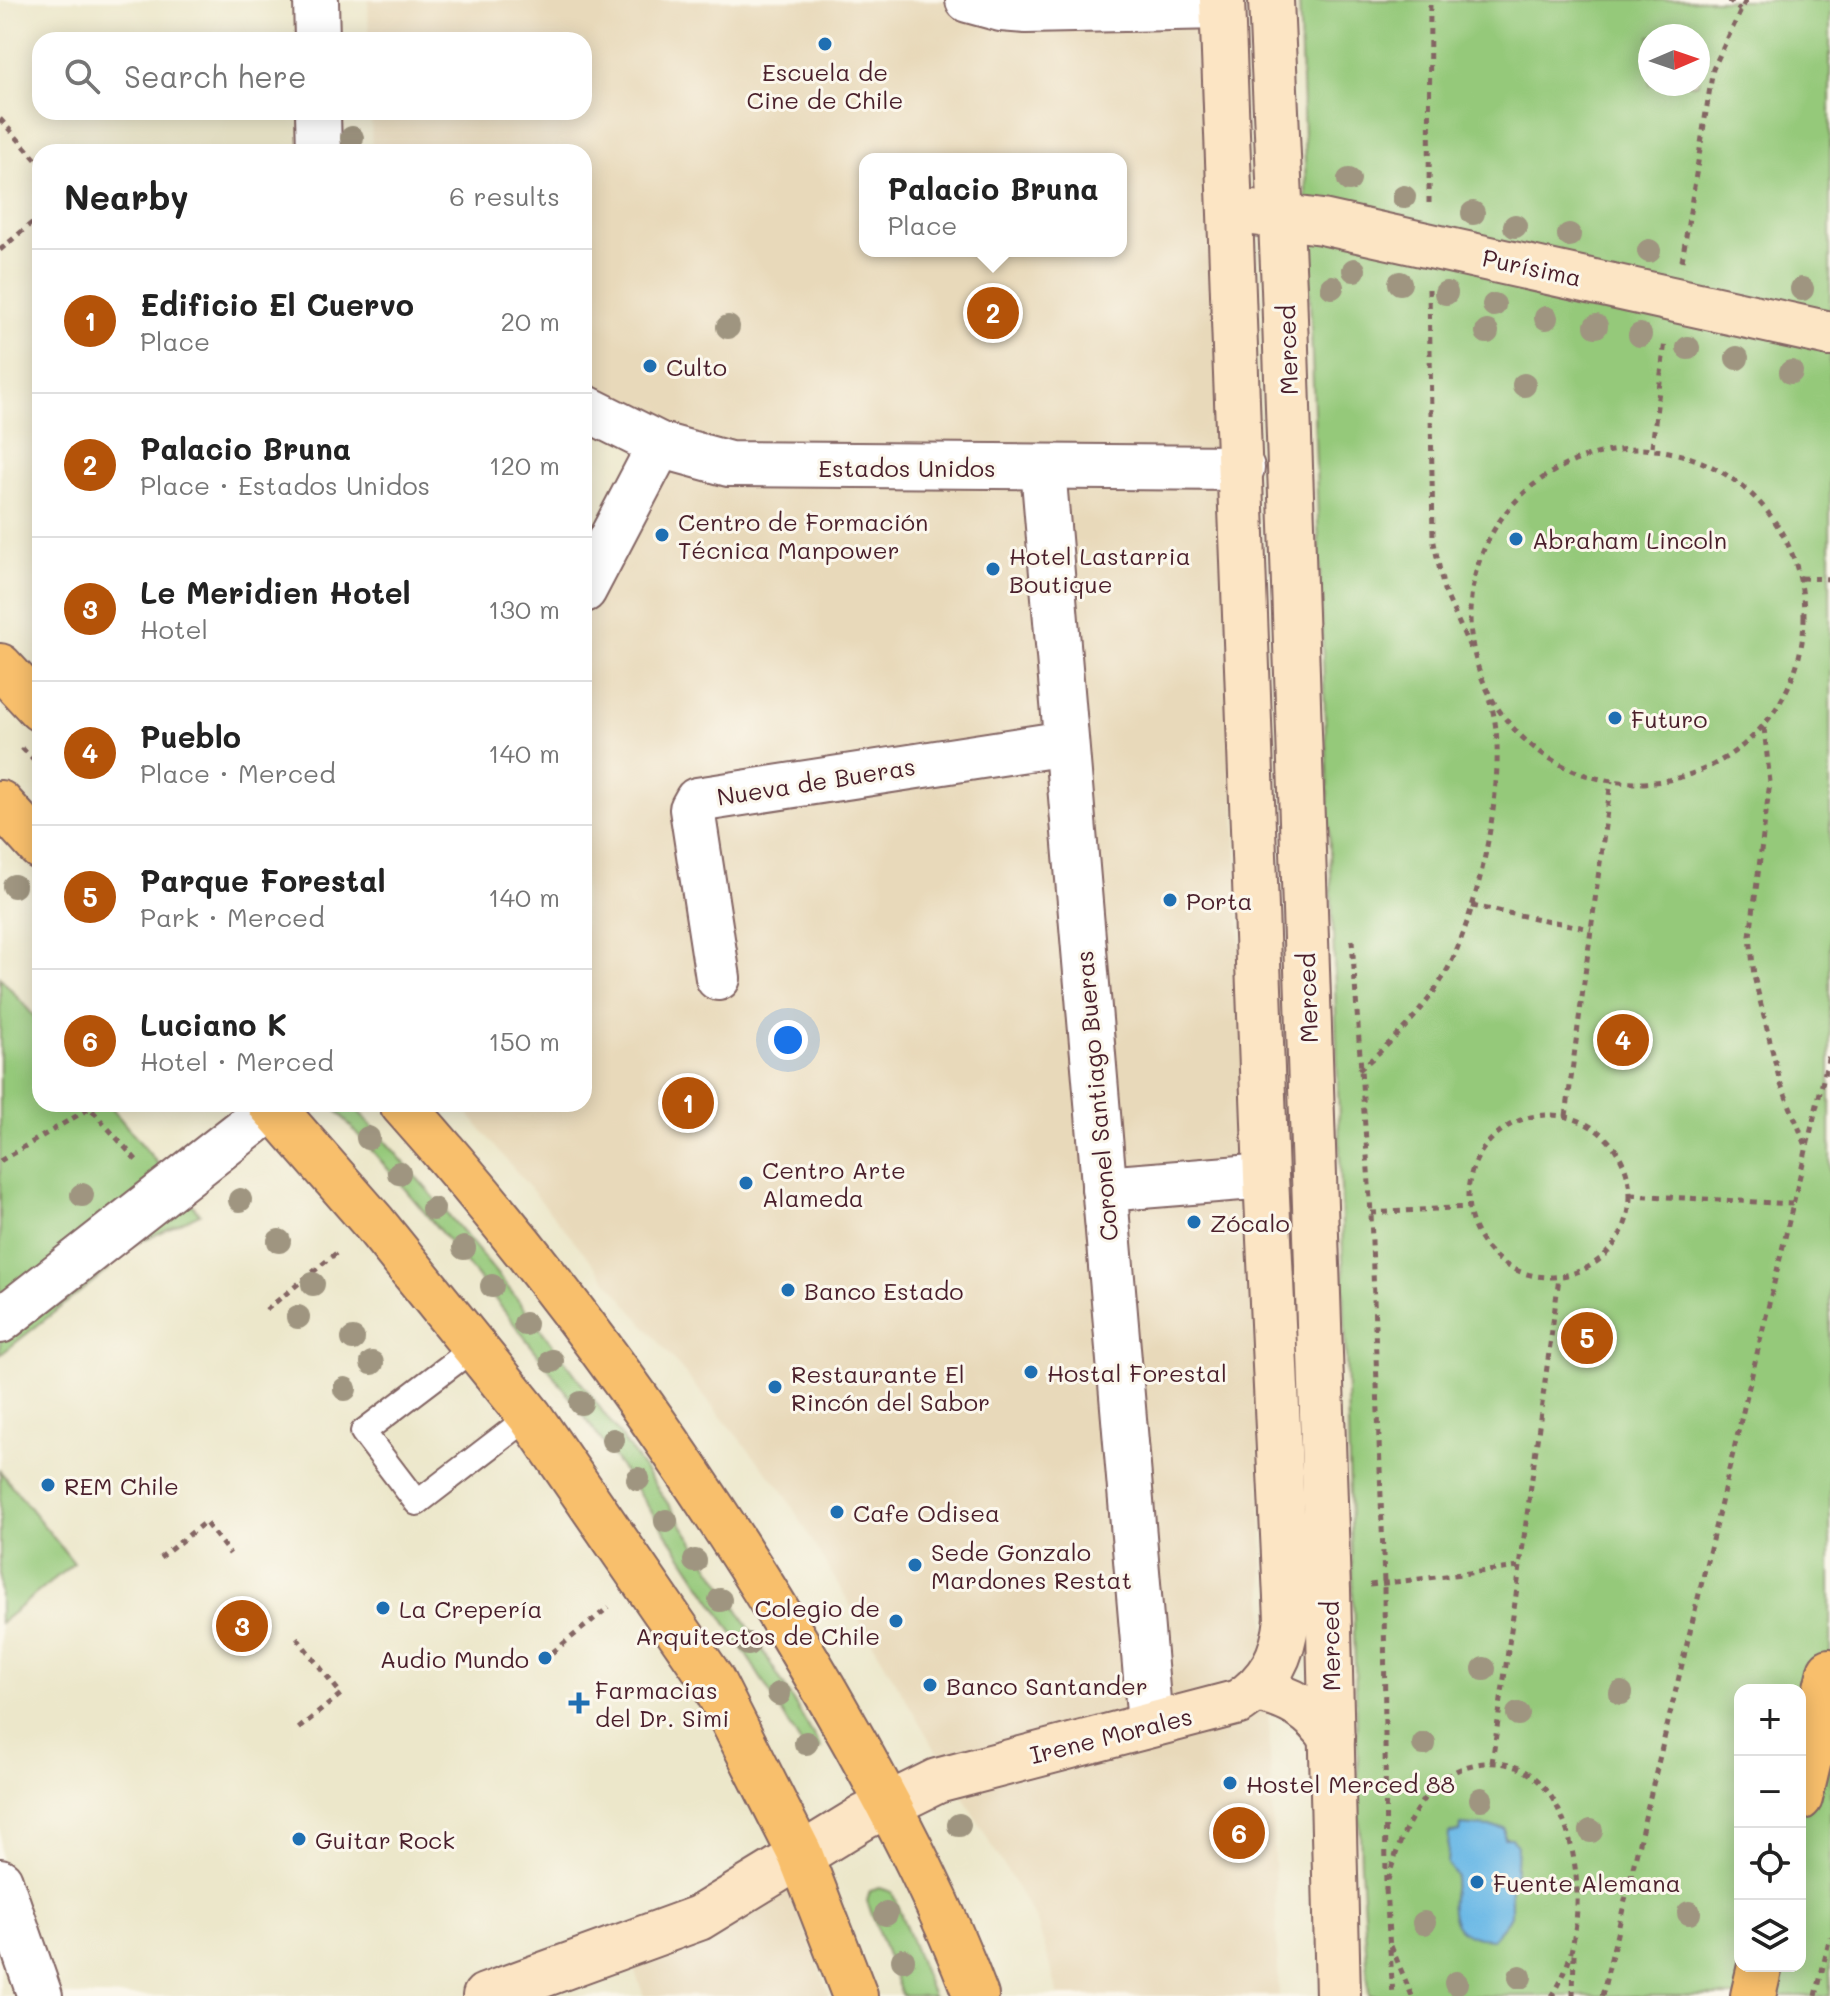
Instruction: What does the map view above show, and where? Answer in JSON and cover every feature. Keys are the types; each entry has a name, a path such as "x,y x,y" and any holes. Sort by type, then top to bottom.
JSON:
{"main road":[{"name":"Merced","path":"1271,0 1328,1590 1338,1996"},
{"name":"Merced","path":"1222,4 1242,468 1266,1176 1287,1619"},
{"name":"Purísima","path":"1231,212 1281,214 1830,334"},
{"path":"0,666 32,700"},
{"path":"0,803 32,838"},
{"path":"277,1112 374,1223 530,1416 712,1680 800,1854 855,1996"},
{"path":"409,1112 544,1273 662,1433 822,1681 928,1880 976,1996"},
{"name":"Irene Morales","path":"485,1996 699,1918 800,1854 889,1803 937,1781 1239,1702 1257,1690 1279,1658 1287,1619"},
{"path":"1806,1773 1830,1671"},
{"path":"1257,1690 1297,1703 1322,1724 1332,1738"},
{"path":"1753,1996 1759,1972"}],"street":[{"path":"316,0 317,32"},
{"path":"968,0 1001,9 1026,11 1222,4"},
{"path":"318,120 319,144"},
{"name":"Estados Unidos","path":"592,411 660,445 707,460 750,465 1242,468"},
{"path":"592,575 660,445"},
{"name":"Coronel Santiago Bueras","path":"1043,468 1150,1724"},
{"name":"Nueva de Bueras","path":"718,978 692,809 697,800 1066,743"},
{"path":"0,1321 262,1112"},
{"path":"1104,1189 1266,1176"},
{"path":"0,1881 40,1996"}],"lane":[{"path":"475,1347 363,1432 417,1503 530,1416"}],"path":[{"path":"1359,1070 1392,1042 1444,976 1472,906 1486,850 1498,753 1496,715 1444,590 1433,538 1428,245 1430,0"},
{"path":"1728,0 1740,10"},
{"path":"1652,447 1663,348 1676,298 1704,146 1713,69 1746,0"},
{"path":"0,119 32,155"},
{"path":"0,250 32,223"},
{"path":"1474,657 1469,604 1481,552 1509,506 1549,471 1599,451 1652,447 1702,460 1748,488 1781,529 1801,578 1804,631 1792,682 1763,727 1724,761 1675,781 1611,781 1567,770 1520,737 1486,690"},
{"path":"1801,578 1830,579"},
{"path":"1763,727 1770,782 1750,936 1754,976 1780,1082 1807,1148"},
{"path":"1566,1116 1611,781"},
{"path":"1472,906 1591,929"},
{"path":"1602,1996 1830,1051"},
{"path":"0,1161 83,1112"},
{"path":"94,1112 165,1192"},
{"path":"1540,1115 1566,1116 1592,1127 1612,1144 1626,1168 1631,1195 1628,1219 1618,1241 1592,1265 1559,1278 1534,1277 1510,1268 1490,1253 1476,1232 1469,1207 1469,1181 1478,1157 1494,1136 1515,1122 1540,1115"},
{"path":"1631,1195 1793,1204"},
{"path":"1393,1996 1386,1890 1384,1583 1371,1213 1469,1207"},
{"path":"266,1310 374,1223"},
{"path":"1492,1763 1559,1278"},
{"path":"160,1558 205,1522 230,1554"},
{"path":"1328,1590 1520,1567"},
{"path":"543,1660 644,1579"},
{"path":"297,1638 341,1694 298,1729"},
{"path":"1386,1890 1395,1855 1409,1821 1444,1775 1462,1766 1492,1763 1512,1765 1529,1773 1545,1788 1558,1810 1572,1855 1577,1915 1573,1996"},
{"path":"1816,1996 1830,1937"},
{"path":"1390,1942 1412,1996"},
{"path":"1552,1996 1565,1974 1574,1945"}],"shaded area":[{"path":"368,0 1205,0 1279,1996 1059,1996 1037,1922 783,1491 467,1112 592,1112 592,605 677,437 592,391 592,144 372,144 371,120 592,120 592,32 369,32"},
{"path":"789,1886 829,1996 644,1996 629,1955"}],"green space":[{"path":"1299,0 1830,0 1830,1996 1369,1996 1361,1866 1335,987"},
{"path":"0,977 32,1014 32,1112 115,1112 200,1214 105,1258 109,1269 0,1355"},
{"path":"338,1112 359,1112 499,1276 592,1396 721,1583 821,1748 807,1754 755,1668 644,1500 525,1337 398,1180"},
{"path":"0,1471 74,1563 0,1623"},
{"path":"880,1888 892,1892 933,1996 902,1996 867,1901 870,1891"}],"water":[{"name":"Fuente Alemana","path":"1460,1825 1504,1828 1504,1838 1512,1838 1517,1846 1515,1884 1511,1883 1511,1916 1492,1939 1467,1934 1454,1920 1452,1900 1456,1876 1447,1864 1449,1833 1459,1832"}],"place":[{"name":"Escuela de Cine de Chile","path":"825,44"},
{"name":"Palacio Bruna","path":"993,313"},
{"name":"Culto","path":"650,366"},
{"name":"Centro de Formación Técnica Manpower","path":"662,535"},
{"name":"Abraham Lincoln","path":"1516,539"},
{"name":"Hotel Lastarria Boutique","path":"993,569"},
{"name":"Futuro","path":"1615,718"},
{"name":"Porta","path":"1170,900"},
{"name":"Pueblo","path":"1623,1040"},
{"name":"Edificio El Cuervo","path":"688,1103"},
{"name":"Centro Arte Alameda","path":"746,1183"},
{"name":"Zócalo","path":"1194,1222"},
{"name":"Banco Estado","path":"788,1290"},
{"name":"Parque Forestal","path":"1587,1338"},
{"name":"Hostal Forestal","path":"1031,1372"},
{"name":"Restaurante El Rincón del Sabor","path":"775,1387"},
{"name":"REM Chile","path":"48,1485"},
{"name":"Cafe Odisea","path":"837,1512"},
{"name":"Sede Gonzalo Mardones Restat","path":"915,1565"},
{"name":"La Crepería","path":"383,1608"},
{"name":"Colegio de Arquitectos de Chile","path":"896,1621"},
{"name":"Le Meridien Hotel","path":"242,1626"},
{"name":"Audio Mundo","path":"545,1658"},
{"name":"Banco Santander","path":"930,1685"},
{"name":"Farmacias del Dr. Simi","path":"579,1703"},
{"name":"Hostel Merced 88","path":"1230,1783"},
{"name":"Luciano K","path":"1239,1833"},
{"name":"Guitar Rock","path":"299,1839"},
{"name":"Fuente Alemana","path":"1477,1882"}]}
